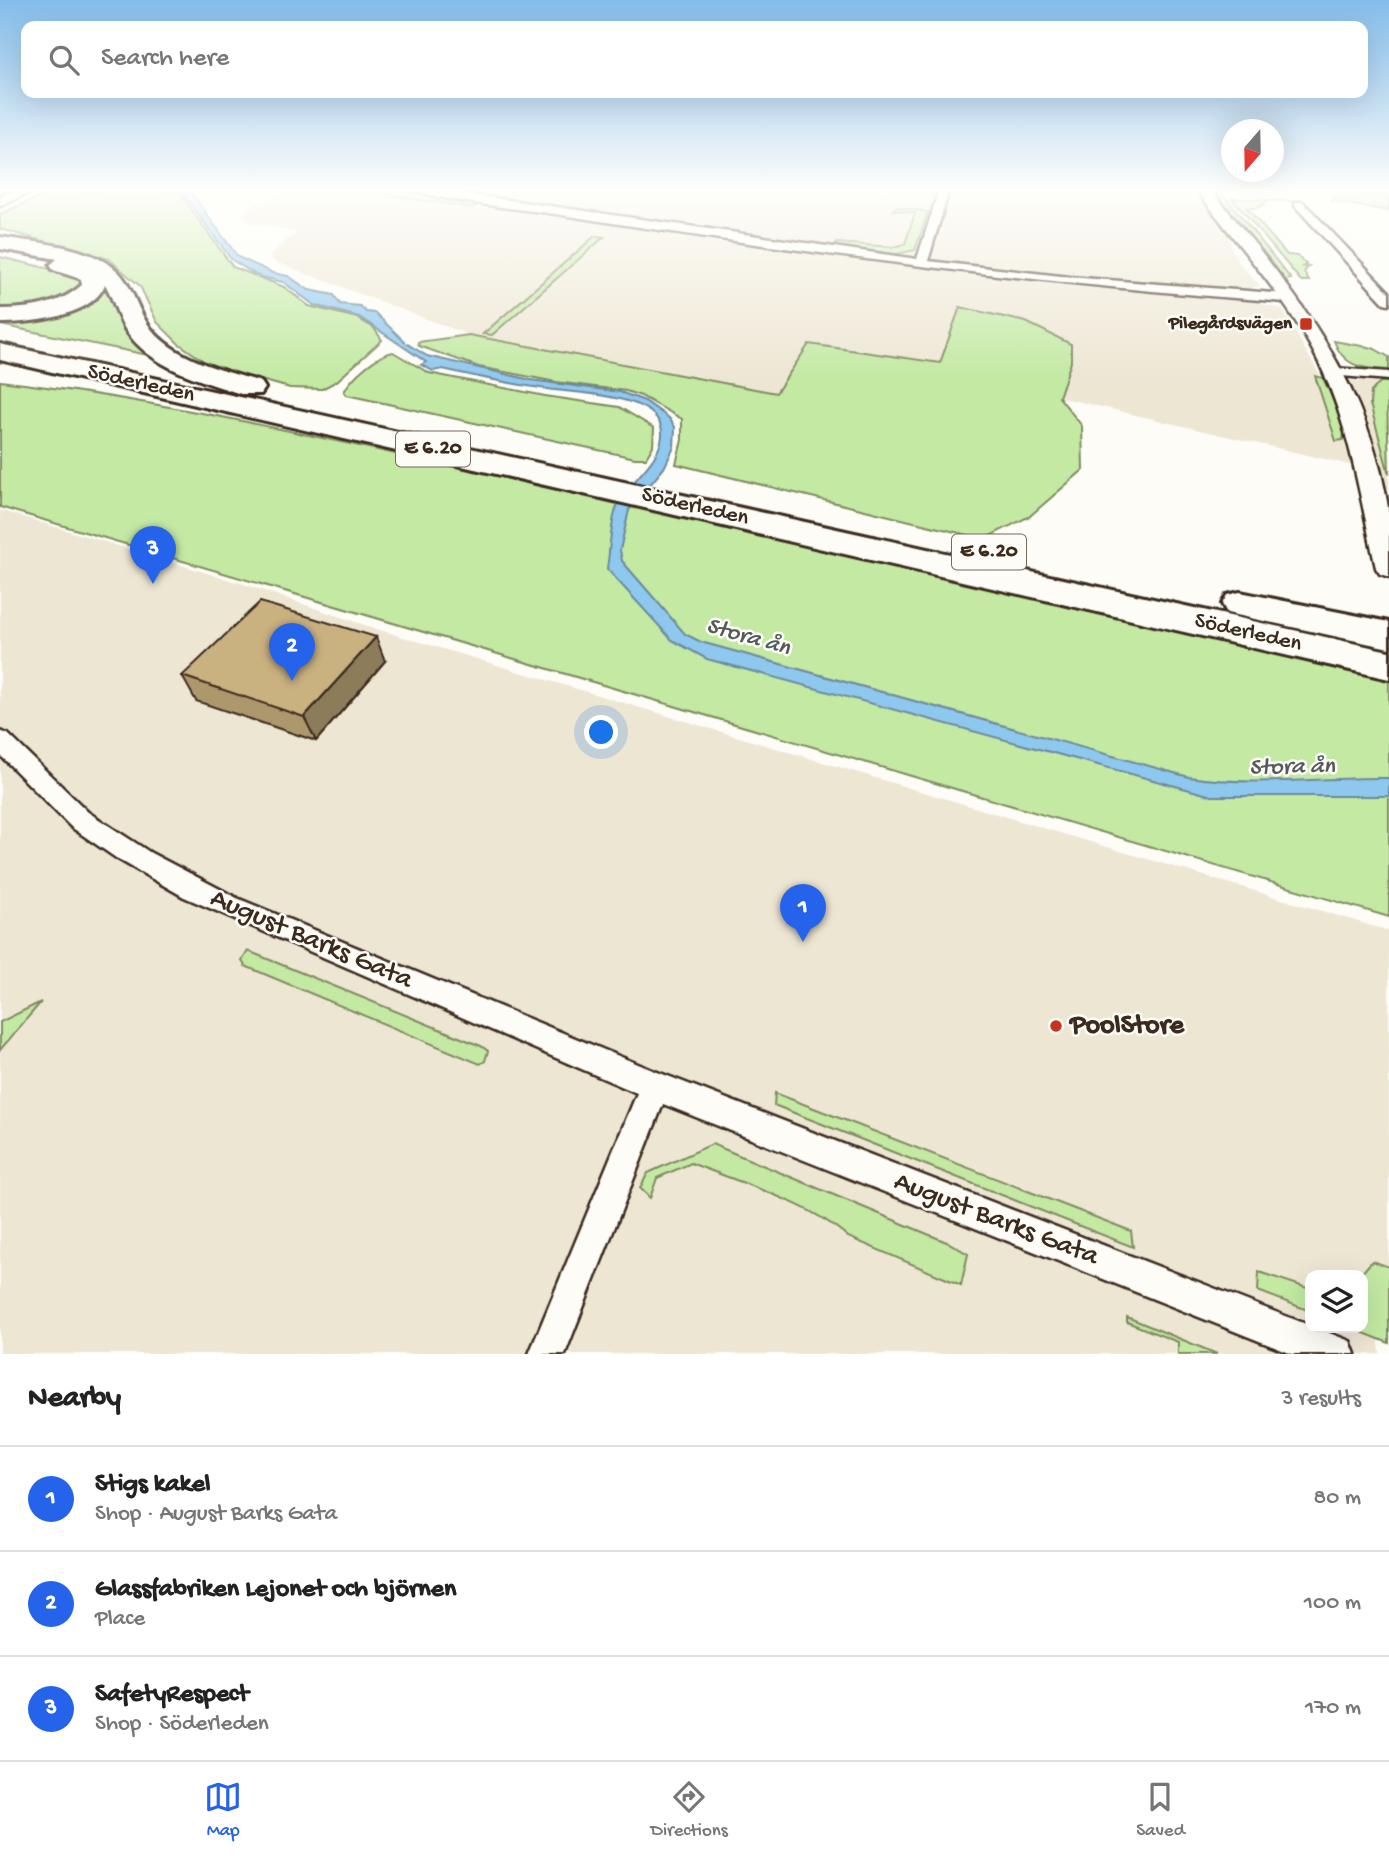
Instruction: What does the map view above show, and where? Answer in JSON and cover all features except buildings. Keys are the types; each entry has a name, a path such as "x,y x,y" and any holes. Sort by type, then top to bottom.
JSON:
{"highway":[{"path":"53,253 96,266 118,286 137,327 160,351 258,401"},
{"path":"0,254 82,271 91,275 95,282 84,296 50,311 0,316"},
{"name":"Söderleden","path":"0,335 258,401"},
{"name":"Söderleden","path":"0,352 258,401 666,491 1389,635"},
{"path":"0,374 258,401"},
{"name":"Söderleden","path":"666,491 1389,665"}],"street":[{"path":"844,253 1150,288 1287,298"},
{"path":"922,262 925,253"},
{"path":"1253,253 1287,298 1334,372 1358,443 1389,568"},
{"path":"1345,253 1389,300"},
{"path":"1334,372 1389,376"},
{"name":"August Barks Gata","path":"0,740 51,794 91,828 180,883 246,914 655,1086 1337,1354"},
{"path":"547,1354 655,1086"}],"shaded area":[{"path":"1234,253 1260,286 1249,289 1259,303 1282,309 1322,379 1389,382 1389,489 1350,465 1059,397 1071,362 940,363 809,344 776,394 469,335 273,261 270,255"},
{"path":"0,510 253,587 373,628 1389,931 1389,1267 1372,1262 1380,1354 0,1354 0,1050 40,1003 0,1022"}],"green space":[{"path":"88,253 223,253 233,267 284,287 309,306 357,318 374,328 382,340 337,381 322,389 290,388 211,366 178,343 157,322 140,286 109,259"},
{"path":"575,253 586,253 492,335 483,334"},
{"path":"1263,253 1270,253 1291,279 1285,280"},
{"path":"1278,253 1297,256 1306,264 1302,267 1309,266 1304,272 1309,281 1301,281"},
{"path":"0,257 71,274 82,279 84,285 56,302 0,312"},
{"path":"106,285 153,356 0,325 0,321"},
{"path":"960,307 1026,322 1071,344 1071,362 1059,397 1082,426 1083,470 1030,516 984,539 676,464 682,440 682,419 641,396 626,391 556,382 479,367 419,346 418,342 469,335 776,393 809,344 940,363"},
{"path":"1334,341 1373,348 1389,357 1389,370 1363,367 1349,362"},
{"path":"393,352 429,373 545,396 619,407 654,428 653,446 646,458 635,458 347,395 344,392 365,367"},
{"path":"1315,376 1323,378 1338,409 1343,426 1343,440 1336,441"},
{"path":"0,381 133,400 329,439 849,553 1389,676 1389,917 0,507"},
{"path":"1380,382 1389,382 1389,474 1370,404 1371,392"},
{"path":"248,951 481,1046 488,1051 485,1061 480,1064 245,966 242,961"},
{"path":"41,1002 0,1050 0,1022"},
{"path":"775,1093 1131,1231 1133,1247 774,1105"},
{"path":"712,1144 949,1243 968,1254 961,1285 848,1237 814,1213 794,1203 691,1163 657,1178 650,1198 640,1188 648,1173"},
{"path":"1372,1261 1389,1267 1389,1343 1364,1333 1368,1333 1368,1270 1364,1270"},
{"path":"1259,1272 1305,1287 1305,1309 1258,1291"},
{"path":"1127,1317 1217,1354 1178,1354 1178,1342 1127,1322"}],"water":[{"path":"227,253 235,253 273,273 288,276 309,290 334,295 340,304 360,306 366,312 375,313 406,343 427,356 531,380 620,392 645,401 669,418 675,427 674,447 664,468 629,510 620,550 622,561 685,634 701,642 1189,777 1239,781 1389,778 1389,796 1212,796 707,659 672,640 607,569 617,506 651,462 660,445 662,428 654,415 621,399 521,385 443,369 433,371 421,365 426,362 359,317 314,305 283,282 258,276 232,260"}],"place":[{"name":"Pilegårdsvägen","path":"1306,324"},
{"name":"SafetyRespect","path":"153,584"},
{"name":"Glassfabriken Lejonet och björnen","path":"292,681"},
{"name":"Stigs kakel","path":"803,942"},
{"name":"PoolStore","path":"1056,1026"}],"water label":[{"name":"Stora ån","path":"748,638"},
{"name":"Stora ån","path":"1292,768"}]}
